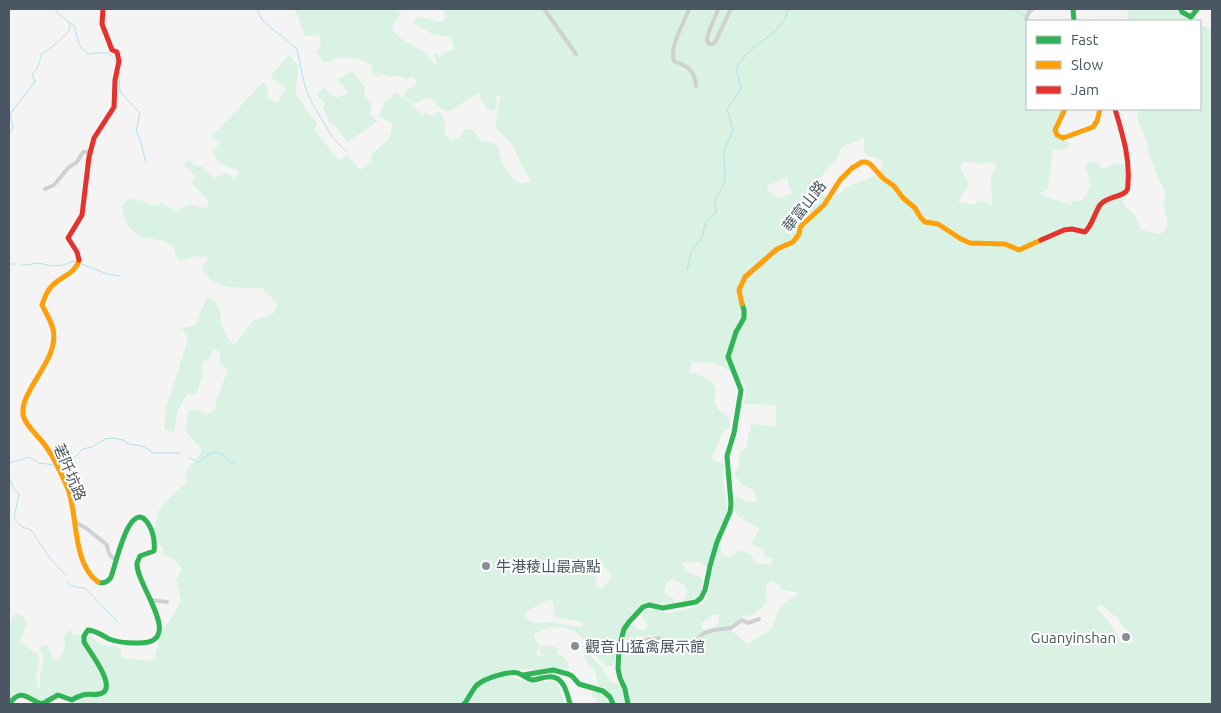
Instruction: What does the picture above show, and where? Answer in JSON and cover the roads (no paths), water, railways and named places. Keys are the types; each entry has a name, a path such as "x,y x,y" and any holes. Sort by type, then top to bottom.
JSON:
{"street":[{"name":"荖阡坑路","path":"9,704 16,696 21,694 27,695 36,703 42,704 48,703 58,695 72,700 82,695 102,693 106,690 108,684 84,642 83,637 85,633 88,630 93,630 120,642 151,642 157,635 160,623 139,575 137,563 140,556 154,551 156,547 147,522 138,517 132,522 115,559 111,577 108,581 102,583 95,580 81,556 77,542 73,503 67,488 44,443 23,416 25,400 47,364 55,338 53,327 42,305 50,288 74,270 79,263 79,258 68,238 82,215 90,152 94,138 114,107 119,61 117,52 112,50 102,24 103,9"},
{"path":"544,9 576,54"},
{"path":"689,9 676,40 672,58 674,61 691,69 696,86"},
{"path":"718,9 706,40 709,44 715,42 731,9"},
{"path":"1024,9 1031,10 1026,19"},
{"path":"1180,9 1191,18 1197,9"},
{"path":"1065,110 1055,130 1059,137 1066,138 1093,127 1100,110"},
{"name":"華富山路","path":"628,704 625,688 618,672 618,657 626,625 644,607 649,605 663,608 696,602 701,598 705,590 717,542 730,512 731,504 726,456 734,433 742,390 731,368 728,357 736,332 744,318 739,290 745,277 777,249 793,242 799,234 802,225 824,205 840,180 852,168 862,162 870,164 884,179 894,186 902,198 915,208 925,222 938,224 970,243 1005,244 1019,250 1063,230 1070,229 1086,232 1101,203 1127,190 1126,157 1122,132 1115,110"},
{"path":"45,189 54,185 68,167 77,162 83,152 90,152"},
{"path":"75,522 86,528 107,545 108,553 115,559"},
{"path":"151,600 167,602"},
{"path":"618,657 628,645 635,641 660,638 670,643 690,644 704,633 731,628 742,620 748,623 758,619"},
{"path":"522,675 553,670 568,674 579,684 603,691 610,697 613,704"},
{"path":"464,704 482,682 508,672 516,673 532,680 551,676 560,680 564,684 570,704"}],"waterway":[{"path":"9,135 13,127 10,114 35,82 32,74 37,69 42,54 69,31 70,23 54,9"},
{"path":"257,9 262,20 297,49 305,87 312,103 333,138 346,151"},
{"path":"687,271 691,252 702,237 706,222 716,213 715,200 724,184 724,150 733,131 727,109 741,89 736,68 749,52 783,23 788,9"},
{"path":"1014,9 1023,15"},
{"path":"1188,9 1191,12"},
{"path":"70,23 75,27 78,42 88,54 108,54 116,63"},
{"path":"1201,26 1205,30"},
{"path":"119,71 120,92 140,113 136,131 146,163"},
{"path":"21,265 38,263 52,266 76,262"},
{"path":"9,264 16,264"},
{"path":"82,264 107,274 120,276"},
{"path":"58,464 71,461 83,449 92,447 105,439 113,438 123,440 129,444 142,446 154,453 181,453"},
{"path":"190,458 199,463 203,458 217,452 223,455 229,462 236,463"},
{"path":"9,463 29,457 39,463 54,465"},
{"path":"9,477 13,487 19,494 14,518 22,527 31,530 50,558 65,575"},
{"path":"67,580 73,586 85,588 118,622"}],"place":[{"name":"牛港稜山最高點","path":"486,566"},
{"name":"Guanyinshan","path":"1126,637"},
{"name":"觀音山猛禽展示館","path":"575,646"}]}
